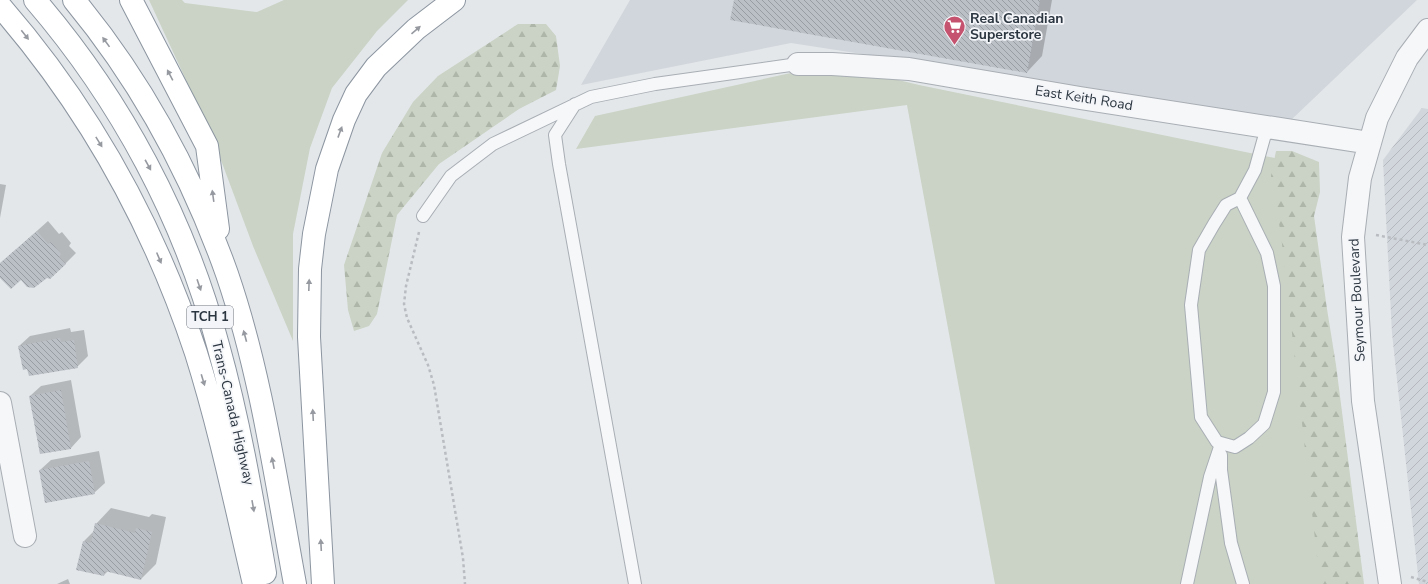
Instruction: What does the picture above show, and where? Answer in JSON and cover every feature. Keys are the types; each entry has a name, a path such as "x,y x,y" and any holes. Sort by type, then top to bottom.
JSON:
{"highway":[{"name":"Trans-Canada Highway","path":"35,0 54,22 92,72 116,110 150,169 176,224 199,283 218,344 248,475 267,584"},
{"name":"Trans-Canada Highway","path":"74,0 125,67 144,98 176,155 203,212 222,262 246,337 261,403 296,584"},
{"path":"131,0 207,146 222,262"},
{"path":"323,584 309,345 309,303 310,269 314,234 327,169 344,120 356,94 376,67 416,29 454,0"},
{"path":"0,6 22,31 56,75 124,185 152,242 196,354 208,396 254,584"}],"street":[{"name":"Seymour Boulevard","path":"1390,584 1362,401 1353,237 1360,178 1377,118 1404,65 1428,30"},
{"name":"East Keith Road","path":"798,64 832,64 909,69 1370,143"},
{"path":"0,403 25,536"}],"lane":[{"path":"423,216 451,176 493,144 591,97 655,84 798,64"},
{"path":"575,104 555,135 635,584"},
{"path":"1240,198 1267,253 1274,286 1274,392 1264,424 1249,438 1235,447 1217,442 1201,417 1191,305 1199,250 1226,205 1240,198 1255,170 1267,127"},
{"path":"1187,584 1210,477 1222,444"},
{"path":"1222,444 1220,470 1231,543 1243,584"}],"path":[{"path":"423,216 406,286 404,304 407,318 428,365 434,385 463,558 465,584"},
{"path":"1354,230 1428,245"}],"shaded area":[{"path":"630,0 1417,0 1291,120 791,43 581,85"},
{"path":"1422,108 1428,109 1428,584 1419,584 1392,333 1383,160"}],"green space":[{"path":"149,0 182,0 185,3 257,12 284,0 408,0 377,31 332,88 310,148 293,234 293,341 253,246 212,136"},
{"path":"518,24 546,24 556,36 560,66 556,90 519,109 439,164 397,215 377,314 369,326 354,331 348,310 344,265 382,153 413,102 438,76"},
{"path":"832,64 919,85 1289,161 1334,584 995,584 907,105 576,149 595,116"},
{"path":"1276,151 1292,151 1319,162 1320,192 1314,216 1336,365 1364,584 1320,584 1281,235 1271,176"}],"building":[{"name":"Real Canadian Superstore","path":"734,0 1040,0 1027,73 730,20"},
{"path":"37,231 48,244 51,242 61,254 59,257 66,264 50,279 47,278 34,288 27,287 21,280 11,289 0,278 0,263"},
{"path":"60,338 61,342 74,340 78,368 29,376 27,369 23,370 18,346"},
{"path":"61,390 71,449 40,454 29,396"},
{"path":"89,461 95,494 45,503 39,470"},
{"path":"95,523 135,533 136,528 152,532 141,580 105,571 104,576 76,570 83,541 91,543"}],"place":[{"name":"Real Canadian Superstore","path":"955,46"}]}
